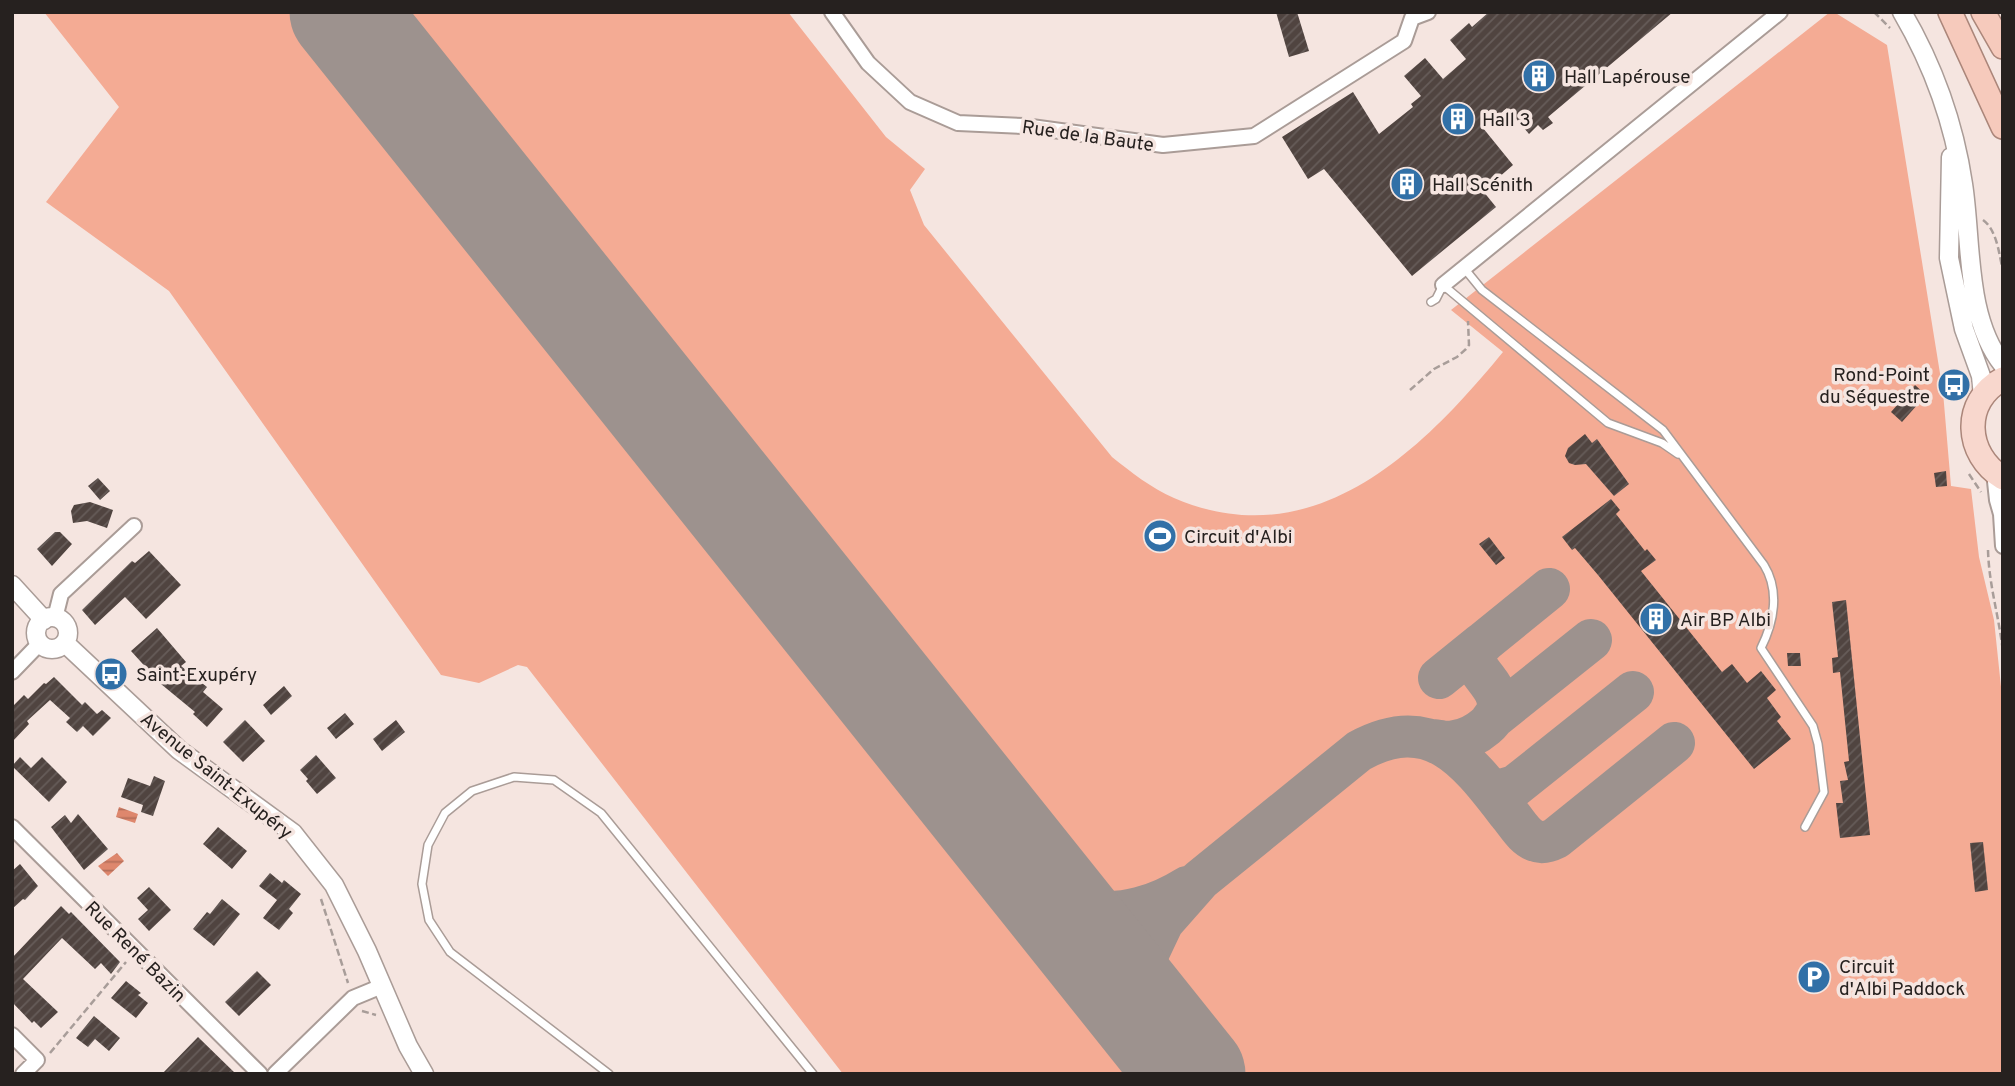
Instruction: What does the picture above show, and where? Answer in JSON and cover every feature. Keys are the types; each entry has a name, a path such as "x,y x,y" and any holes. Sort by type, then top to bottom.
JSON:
{"highway":[{"path":"1950,12 2003,127"},
{"path":"1983,12 2003,47"}],"main road":[{"path":"1998,475 1982,460 1972,428 1975,411 1983,396 1995,383 2003,379"}],"street":[{"name":"Rue de la Baute","path":"832,12 869,63 910,102 958,123 1024,126 1163,145 1254,136 1404,41 1406,15 1428,12"},
{"path":"1893,12 1917,38"},
{"path":"1902,12 1938,84 1963,182 1982,330 1991,350 2003,365"},
{"path":"1443,285 1780,13"},
{"path":"1952,136 1949,258 1964,329 1981,376 1983,396"},
{"path":"1998,475 1997,500 2002,513 2003,546"},
{"path":"12,585 50,619 64,623 67,638 65,643 52,649 40,643 36,633 40,623 50,619 61,594 134,526"},
{"path":"12,672 40,643"},
{"name":"Avenue Saint-Exupéry","path":"65,643 179,750 293,833 334,885 408,1046 424,1074"},
{"name":"Rue René Bazin","path":"12,827 260,1074"},
{"path":"275,1074 354,999 382,986"},
{"path":"12,1035 37,1060 23,1074"}],"lane":[{"path":"1464,267 1482,290 1663,430 1764,565 1773,581 1772,618 1761,648 1813,726 1818,744 1824,792 1805,827"},
{"path":"1431,302 1436,299 1443,285 1608,423 1662,443 1684,458"},
{"path":"610,1074 450,952 429,920 422,884 428,845 444,813 472,791 514,777 554,780 601,813 813,1074"}],"path":[{"path":"1981,218 1988,223 1994,234 2003,271"},
{"path":"1410,390 1434,369 1466,349 1469,345 1468,319 1475,312"},
{"path":"1988,539 1989,581 2000,625 2003,652"},
{"path":"318,890 358,1012 365,1011 379,1016"},
{"path":"37,1060 48,1055 67,1034 135,951"}],"shaded area":[{"name":"Circuit d'Albi","path":"44,12 788,12 886,137 925,169 910,190 924,225 1112,457 1149,485 1174,498 1225,513 1273,514 1318,504 1361,485 1400,458 1437,425 1503,352 1451,310 1830,12 1834,12 1887,45 1943,392 1951,486 1971,489 1979,557 1994,620 2003,706 2003,1074 843,1074 527,667 518,665 479,683 441,675 169,291 46,202 119,107"},
{"path":"119,807 138,814 135,823 116,817"},
{"path":"117,853 124,861 108,876 98,866"}],"building":[{"path":"1276,12 1297,12 1309,51 1289,57"},
{"path":"1489,12 1673,12 1548,117 1553,123 1543,130 1538,125 1529,134 1507,108 1483,128 1513,165 1483,191 1496,207 1412,276 1324,169 1308,179 1282,137 1353,92 1379,134 1413,107 1411,104 1421,96 1404,76 1425,58 1443,79 1466,59 1450,40 1469,23 1472,27"},
{"path":"1915,385 1926,395 1902,422 1891,412"},
{"path":"1585,434 1592,443 1597,439 1629,484 1614,496 1586,464 1569,463 1565,456 1568,448"},
{"path":"1946,471 1947,486 1936,487 1934,473"},
{"path":"98,478 110,491 100,500 88,486"},
{"path":"1611,499 1620,510 1616,514 1645,551 1647,549 1656,560 1641,571 1722,672 1732,664 1747,683 1761,671 1776,690 1767,698 1781,717 1777,721 1791,739 1754,769 1598,575 1562,537"},
{"path":"90,502 113,510 107,528 87,521 73,523 71,511 74,505"},
{"path":"55,532 60,532 72,544 52,566 37,549"},
{"path":"1489,537 1505,558 1496,565 1479,544"},
{"path":"149,551 181,585 146,619 125,597 95,625 82,610 132,561 135,563"},
{"path":"1846,600 1870,835 1840,838 1836,803 1843,803 1840,781 1848,780 1844,762 1849,761 1840,672 1833,673 1832,658 1838,657 1832,602"},
{"path":"157,628 186,662 181,666 207,687 203,692 223,709 207,727 193,714 195,712 161,684 131,651"},
{"path":"1787,653 1800,653 1801,666 1788,666"},
{"path":"54,677 82,705 85,702 97,714 102,710 111,718 93,736 83,726 77,732 66,722 70,718 50,700 27,721 29,724 12,742 12,707 24,695 28,699"},
{"path":"284,686 292,696 271,715 263,705"},
{"path":"345,713 354,724 336,739 327,728"},
{"path":"245,720 265,741 243,762 223,742"},
{"path":"396,720 405,732 382,751 373,739"},
{"path":"316,755 336,778 317,794 300,770"},
{"path":"20,757 31,768 42,757 67,782 49,802 12,766"},
{"path":"154,776 165,781 153,816 141,812 143,805 121,797 128,778 150,786"},
{"path":"78,814 108,849 84,870 51,827 65,815 71,823"},
{"path":"218,827 247,851 232,869 203,844"},
{"path":"1983,842 1988,890 1975,892 1970,843"},
{"path":"20,864 38,886 12,909 12,871"},
{"path":"270,873 301,894 289,909 293,913 279,930 263,918 277,900 259,886"},
{"path":"149,887 171,910 149,931 138,919 148,910 137,898"},
{"path":"222,899 240,914 214,946 193,929"},
{"path":"61,906 69,914 71,912 120,962 111,974 101,963 95,969 62,938 23,979 58,1012 41,1028 34,1021 32,1023 12,1002 12,958"},
{"path":"257,971 271,985 239,1016 225,1002"},
{"path":"126,981 141,993 138,995 148,1003 136,1018 111,998"},
{"path":"94,1016 120,1038 109,1051 95,1039 88,1047 76,1038"},
{"path":"198,1037 236,1074 162,1074"}],"taxiway":[{"path":"1433,740 1450,742 1463,739 1485,727 1496,714 1498,706 1494,690 1476,664 1478,649 1549,589"},
{"path":"1492,719 1591,640"},
{"path":"1439,678 1481,644"},
{"path":"1487,786 1498,791 1515,786 1633,692"},
{"path":"1172,1049 1150,1011 1143,991 1145,960 1163,922 1200,880 1359,751 1385,740 1407,737 1428,739 1463,760 1524,833 1532,839 1544,842 1556,838 1674,743"},
{"path":"1040,884 1075,906 1101,912 1139,908 1187,887"}],"runway":[{"path":"343,12 1192,1074"}],"place":[{"name":"Hall Lapérouse","path":"1539,76"},
{"name":"Hall 3","path":"1458,119"},
{"name":"Hall Scénith","path":"1407,184"},
{"name":"Rond-Point du Séquestre","path":"1954,385"},
{"name":"Circuit d'Albi","path":"1160,536"},
{"name":"Air BP Albi","path":"1656,619"},
{"name":"Saint-Exupéry","path":"111,674"},
{"name":"Circuit d'Albi Paddock","path":"1814,977"}]}
